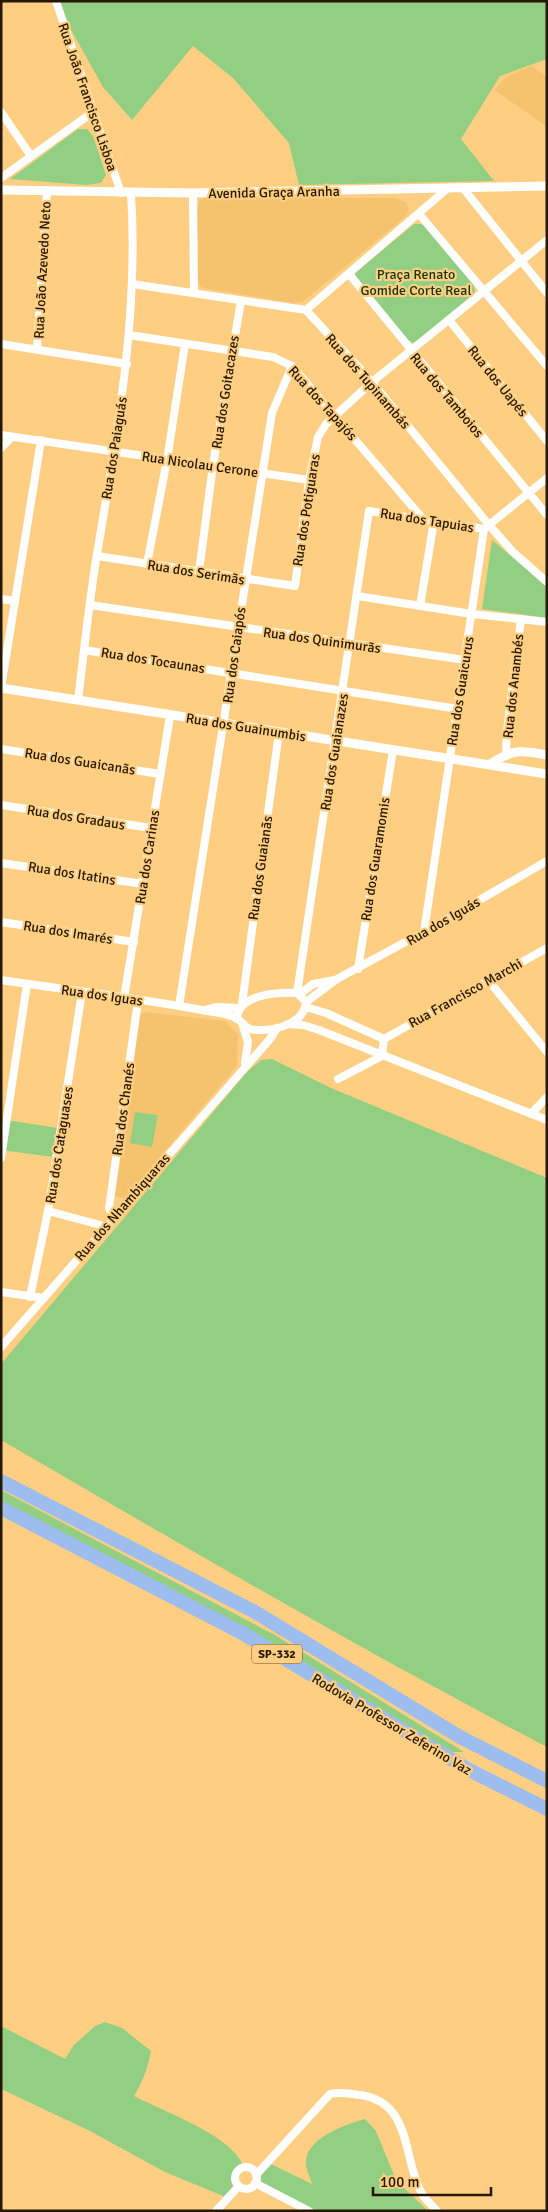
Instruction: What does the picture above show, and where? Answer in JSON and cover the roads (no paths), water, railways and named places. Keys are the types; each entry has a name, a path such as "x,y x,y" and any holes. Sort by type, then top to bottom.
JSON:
{"highway":[{"name":"Rodovia Professor Zeferino Vaz","path":"1,1481 255,1612 460,1736 547,1782"},
{"name":"Rodovia Professor Zeferino Vaz","path":"1,1508 244,1634 469,1770 547,1809"}],"street":[{"name":"Rua João Francisco Lisboa","path":"56,1 121,193"},
{"path":"1,112 32,156"},
{"path":"1,178 93,112"},
{"name":"Avenida Graça Aranha","path":"1,190 193,193 547,186"},
{"path":"132,284 241,302 306,310 448,188"},
{"path":"463,188 547,293"},
{"name":"Rua João Azevedo Neto","path":"37,349 47,191"},
{"name":"Rua dos Paiaguás","path":"78,700 97,556 115,451 127,364 132,284 132,193"},
{"path":"193,193 194,293"},
{"path":"418,214 547,366"},
{"name":"Rua dos Potiguaras","path":"295,586 309,480 318,437 326,424 372,382 547,240"},
{"name":"Rua dos Tamboios","path":"349,274 547,514"},
{"name":"Rua dos Goitacazes","path":"198,572 213,465 241,302"},
{"name":"Rua dos Tupinambás","path":"306,310 372,382 487,527 547,582"},
{"name":"Rua dos Uapés","path":"449,320 547,442"},
{"name":"Rua dos Tapajós","path":"130,335 273,357 292,366 423,519"},
{"path":"1,344 127,364"},
{"path":"147,564 167,460 185,344"},
{"name":"Rua dos Caiapós","path":"179,1006 272,413 292,366"},
{"name":"Rua Nicolau Cerone","path":"1,435 309,480"},
{"path":"1,448 12,437"},
{"path":"1,688 42,440"},
{"path":"487,527 547,478"},
{"name":"Rua dos Tapuias","path":"369,511 487,527"},
{"name":"Rua dos Guaianazes","path":"298,993 369,511"},
{"path":"420,606 434,521"},
{"name":"Rua dos Guaicurus","path":"424,932 487,527"},
{"name":"Rua dos Serimãs","path":"97,556 295,586"},
{"path":"357,596 472,614 547,622"},
{"path":"1,599 15,601"},
{"name":"Rua dos Quinimurãs","path":"90,605 465,660"},
{"name":"Rua dos Anambés","path":"506,754 507,731 521,619"},
{"name":"Rua dos Tocaunas","path":"84,650 458,709"},
{"name":"Rua dos Guainumbis","path":"1,688 547,774"},
{"name":"Rua dos Carinas","path":"124,998 170,716"},
{"name":"Rua dos Guaianãs","path":"240,1006 279,732"},
{"name":"Rua dos Guaicanãs","path":"1,749 160,774"},
{"name":"Rua dos Guaramomis","path":"358,969 393,750"},
{"path":"490,764 506,754 517,750 547,756"},
{"name":"Rua dos Gradaus","path":"1,805 151,828"},
{"name":"Rua dos Iguás","path":"298,993 313,984 337,979 358,969 547,861"},
{"name":"Rua dos Itatins","path":"1,862 143,884"},
{"name":"Rua dos Imarés","path":"1,922 134,942"},
{"name":"Rua Francisco Marchi","path":"384,1039 547,948"},
{"name":"Rua dos Iguás","path":"306,1005 337,979"},
{"name":"Rua dos Iguas","path":"1,980 179,1006 237,1018"},
{"path":"488,980 547,1052"},
{"path":"1,1158 27,984"},
{"name":"Rua dos Cataguases","path":"30,1297 48,1211 82,992"},
{"path":"298,993 306,1005 384,1039 382,1056"},
{"name":"Rua dos Iguas","path":"203,1010 240,1006 268,996 298,993"},
{"name":"Rua dos Chanés","path":"113,1216 109,1208 138,1001"},
{"path":"240,1006 237,1018 243,1026 250,1030 277,1028 288,1024 299,1017 306,1005"},
{"path":"288,1024 303,1025 319,1030 547,1120"},
{"name":"Rua dos Nhambiquaras","path":"243,1026 248,1042 247,1057 243,1067"},
{"name":"Rua dos Nhambiquaras","path":"1,1347 104,1226 243,1067 270,1039 277,1028"},
{"path":"338,1080 382,1056"},
{"path":"531,1114 547,1096"},
{"path":"48,1211 104,1226"},
{"path":"1,1292 44,1298"},
{"path":"239,2186 250,2188 330,2094 338,2092 370,2097 390,2110 400,2120 420,2192 437,2211"},
{"path":"239,2186 236,2176 240,2170 247,2168 256,2179 309,2211"},
{"path":"216,2211 239,2186"}],"waterway":[{"path":"543,1 547,2"}],"park label":[{"name":"Praça Renato Gomide Corte Real","path":"416,282"}]}
